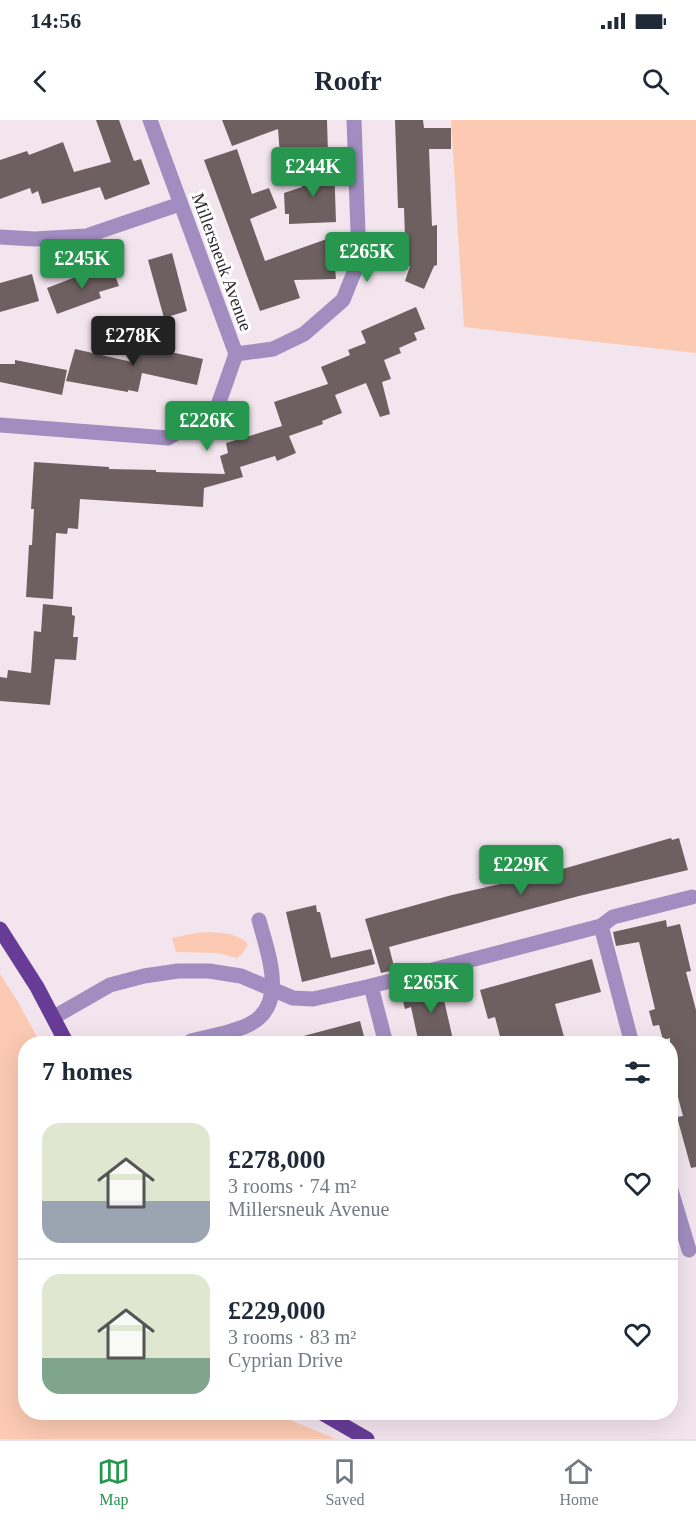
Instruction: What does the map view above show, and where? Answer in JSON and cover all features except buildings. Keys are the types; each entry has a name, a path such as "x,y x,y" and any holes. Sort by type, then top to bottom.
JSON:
{"main road":[{"path":"0,928 63,1036"},
{"path":"334,1420 367,1439"}],"street":[{"name":"Millersneuk Avenue","path":"0,425 168,438 218,408 236,354 150,120"},
{"path":"236,354 273,349 304,334 343,300 359,260 354,120"},
{"path":"0,237 34,239 86,236 180,204"},
{"path":"54,1017 110,985 178,970 209,970 241,976 272,991 303,1000 371,986 601,926 613,917 692,897"},
{"path":"209,1036 251,1024 261,1017 272,991 273,972 259,920"},
{"path":"601,926 630,1036"},
{"path":"371,986 384,1036"},
{"path":"678,1214 689,1250"}],"shaded area":[{"path":"451,120 696,120 696,353 464,327"},
{"path":"201,932 232,935 248,944 237,958 217,953 176,952 172,938"},
{"path":"0,974 37,1036 18,1036 18,1420 290,1420 336,1439 0,1439"}]}
